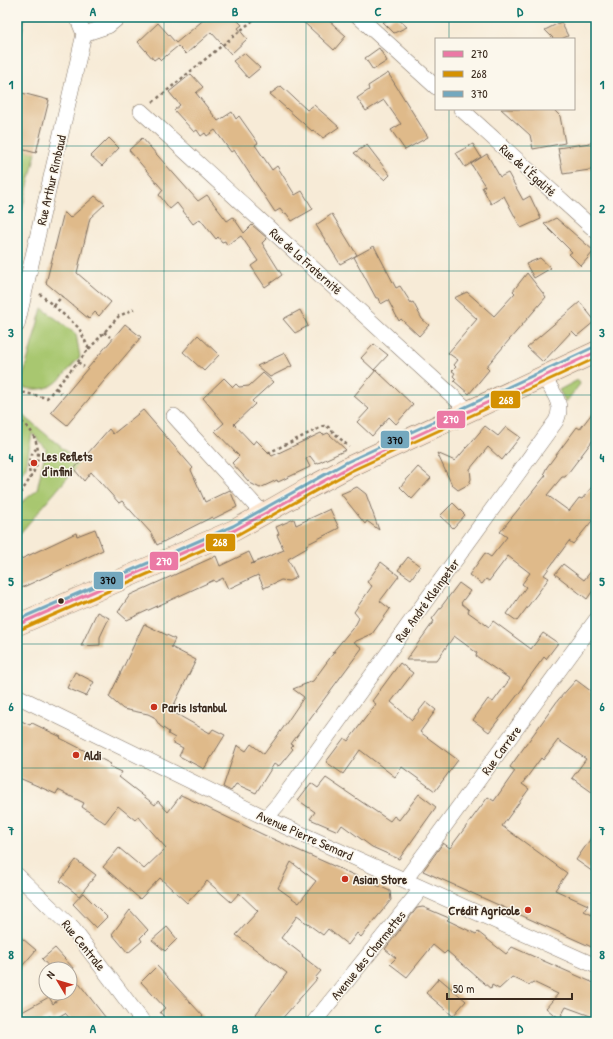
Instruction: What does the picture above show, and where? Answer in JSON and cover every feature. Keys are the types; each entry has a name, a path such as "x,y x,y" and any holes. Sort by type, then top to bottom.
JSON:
{"main road":[{"path":"17,625 236,530 349,467 470,412 596,352"}],"street":[{"path":"77,17 84,34 108,26 119,17"},
{"path":"359,17 435,86"},
{"name":"Rue Arthur Rimbaud","path":"17,325 20,299 27,283 84,34"},
{"name":"Rue de l'Égalité","path":"461,110 596,231"},
{"name":"Rue de la Fraternité","path":"141,111 470,412"},
{"name":"Rue André Kleinpeter","path":"266,818 285,795 556,421 560,414 560,406 543,376"},
{"path":"174,416 264,515"},
{"name":"Rue Carrère","path":"405,880 596,620"},
{"name":"Avenue Pierre Semard","path":"17,696 266,818 596,966"},
{"name":"Rue Centrale","path":"17,875 73,929 143,1022"},
{"name":"Avenue des Charmettes","path":"314,1022 422,888"}],"path":[{"path":"141,111 257,17"},
{"path":"27,283 79,328 90,349"},
{"path":"54,306 62,296"},
{"path":"17,390 47,398 119,316 134,309"},
{"path":"104,332 110,337"},
{"path":"78,362 84,367"},
{"path":"56,388 62,393"},
{"path":"17,418 32,433 37,449 38,459 36,469 31,480 17,498"},
{"path":"268,453 326,425 354,451"},
{"path":"31,480 28,465 30,458 37,449"}],"green space":[{"path":"17,17 25,17 17,56"},
{"path":"21,149 36,153 19,223 17,221 17,152 20,152"},
{"path":"42,308 76,334 80,357 61,379 49,387 32,389 20,387"},
{"path":"578,380 580,384 566,402 559,390"},
{"path":"17,410 80,463 17,537 17,519 21,503 37,490 46,449 32,433 26,467 17,480"}],"building":[{"path":"207,17 234,17 242,25 238,28 247,39 231,54 211,32 186,54 178,46 161,60 158,57 154,60 138,42 158,23 176,43"},
{"path":"298,17 325,17 346,36 334,50"},
{"path":"396,17 407,27 394,33 383,22"},
{"path":"561,22 568,36 563,38 553,38 545,30"},
{"path":"379,48 387,61 373,70 365,58"},
{"path":"244,53 260,68 248,78 233,61"},
{"path":"388,73 428,137 405,150 391,130 401,124 384,100 366,111 357,98 369,90 368,86"},
{"path":"191,74 203,87 196,93 218,121 232,112 236,119 239,116 258,143 255,145 272,170 277,166 295,195 302,191 313,209 292,221 286,213 284,214 280,209 275,212 234,150 231,152 215,130 207,136 205,133 201,136 197,130 194,132 174,110 180,105 169,92"},
{"path":"281,86 307,110 314,105 339,127 323,138 313,130 312,131 270,94"},
{"path":"22,93 49,100 36,153 17,148 17,114"},
{"path":"502,110 554,110 560,116 565,143 533,149 530,135"},
{"path":"109,138 119,148 102,166 91,156"},
{"path":"142,138 198,201 207,195 227,221 233,217 244,233 252,225 267,238 262,243 282,275 265,287 251,266 258,261 241,236 227,245 225,241 222,242 218,237 216,239 200,219 193,224 177,203 170,209 159,195 163,190 129,150"},
{"path":"596,142 596,169 563,174 558,148"},
{"path":"473,144 481,157 465,167 456,153"},
{"path":"367,145 390,175 385,180 354,153"},
{"path":"487,154 500,177 508,173 523,200 530,196 541,219 521,228 504,196 491,204 482,187 485,186 471,164"},
{"path":"95,196 105,204 90,218 77,273 111,302 99,316 95,312 89,319 46,283 64,212 70,218"},
{"path":"332,214 357,255 340,264 316,225"},
{"path":"556,218 594,251 581,266 569,254 572,252 544,224"},
{"path":"374,246 396,288 400,286 411,303 413,302 422,319 429,325 419,336 401,319 399,321 388,300 381,304 379,298 376,298 354,257"},
{"path":"540,258 551,268 534,278 526,264"},
{"path":"527,273 546,297 486,367 489,370 469,394 454,381 456,379 453,376 455,373 452,371 456,367 454,365 458,360 448,353 477,319 454,298 467,292 494,316 515,293 513,291"},
{"path":"580,302 595,321 577,336 572,331 543,362 527,347"},
{"path":"300,310 308,326 295,333 283,319"},
{"path":"125,324 141,337 67,425 51,412"},
{"path":"198,335 219,355 204,371 183,352"},
{"path":"374,344 388,355 374,370 361,358"},
{"path":"285,353 292,366 270,377 257,366"},
{"path":"376,370 413,405 396,424 389,417 372,436 357,422 369,409 354,396"},
{"path":"263,373 273,382 252,401 255,404 234,424 253,444 256,440 272,456 321,433 323,435 328,433 346,450 316,464 310,456 306,459 310,467 278,482 277,480 260,488 250,483 232,463 239,456 215,431 224,423 203,398 224,378 233,387 236,384 239,387 249,386"},
{"path":"596,408 596,436 565,477 562,477 547,495 569,511 579,498 582,499 596,482 596,516 573,544 569,541 544,575 549,578 517,621 507,614 526,587 522,584 530,573 508,556 489,581 486,579 482,584 469,575 485,553 491,557 507,537 500,532 546,475 544,473 547,467 577,427 580,429"},
{"path":"143,410 193,468 191,470 205,502 230,490 237,507 213,519 212,517 157,545 151,533 122,501 119,503 91,472 84,481 74,469 109,429 113,434"},
{"path":"485,426 498,436 506,427 520,437 502,460 488,447 470,469 471,479 469,484 458,490 452,485 437,453 455,461"},
{"path":"418,467 431,478 412,499 400,487"},
{"path":"357,487 366,494 379,530 367,521 365,524 341,494"},
{"path":"453,503 465,515 453,528 440,516"},
{"path":"330,509 339,528 306,545 307,548 288,559 297,577 289,581 281,580 264,588 258,575 228,589 223,578 215,582 214,580 127,620 118,612 130,595 216,556 220,566 249,552 254,563 284,550 277,535 279,534 276,527 294,519 296,525"},
{"path":"95,529 103,550 17,590 17,561 76,533 77,536"},
{"path":"408,557 420,566 411,579 398,570"},
{"path":"381,562 399,576 380,601 390,609 372,634 354,642 362,648 291,744 293,745 291,747 293,749 280,765 277,766 274,764 256,793 236,784 231,791 223,787 237,745 246,751 251,744 264,754 283,728 304,697 293,689 313,681 335,651 332,653 356,624 359,618 354,612 372,586 367,582"},
{"path":"563,564 584,580 596,565 596,586 587,599 555,574"},
{"path":"459,583 470,591 461,603 469,610 468,612 489,627 493,621 531,649 543,633 558,643 546,659 544,657 522,687 523,688 489,732 473,720 488,699 493,702 510,679 476,656 477,653 454,636 437,660 406,660 434,621 432,619"},
{"path":"97,612 109,618 100,637 100,645 81,646"},
{"path":"144,624 175,639 171,647 196,660 171,711 210,733 213,729 225,735 204,769 179,756 183,748 172,742 175,738 168,734 169,732 160,726 154,717 148,714 123,709 109,697"},
{"path":"400,663 413,673 391,702 412,720 426,702 436,710 420,732 458,760 435,791 402,767 395,777 360,750 343,774 326,762 344,738 348,741 376,704 372,701"},
{"path":"75,672 94,682 86,696 67,688"},
{"path":"576,680 596,695 596,795 572,778 586,759 558,740 543,760 541,758 522,784 529,789 502,826 567,873 555,890 588,905 584,911 596,917 596,949 423,871 443,843 450,848 488,797 494,801 515,771 510,767 558,700"},
{"path":"17,719 30,725 32,723 111,764 109,766 122,772 119,777 155,805 158,801 168,812 181,795 264,835 390,891 391,900 361,937 357,933 348,945 328,929 323,935 297,916 281,938 321,971 315,978 317,979 279,1022 250,1022 287,973 236,935 258,911 239,893 231,902 207,881 187,903 160,878 140,899 103,867 119,848 144,869 166,848 138,816 135,820 118,806 105,823 82,807 84,803 58,790 56,794 17,777","holes":["291,862 316,881 299,903 278,888"]},
{"path":"326,778 390,821 394,816 399,820 419,794 436,807 399,859 372,847 342,825 338,831 310,819 315,812 298,800 311,783 318,788"},
{"path":"596,831 596,874 576,860"},
{"path":"76,860 96,875 79,896 60,881"},
{"path":"83,893 107,917 96,928 73,904"},
{"path":"423,907 449,918 447,920 476,934 478,932 506,954 512,947 596,984 596,1018 566,1007 560,1018 553,1014 546,1008 558,994 533,982 529,985 512,977 499,989 492,985 491,989 447,951 444,954 433,945 407,977 390,964 396,958 385,949 417,908"},
{"path":"130,910 148,930 140,938 142,941 128,953 112,934"},
{"path":"167,927 177,939 165,951 152,940"},
{"path":"17,934 36,950 17,972"},
{"path":"55,948 67,961 44,961 42,959"},
{"path":"157,966 203,1016 196,1022 168,1022 160,1012 165,1008 141,982"},
{"path":"439,978 466,1001 453,1016 426,993"},
{"path":"78,982 109,1022 73,1022 65,1013 53,1020 50,1016 39,1022 27,1022 22,1012 42,1001 51,1001 53,1004 56,1001 78,1001"}],"transit line":[{"name":"370","path":"17,620 233,526 347,462 594,347"},
{"name":"270","path":"17,625 235,530 349,467 596,352"},
{"name":"268","path":"19,630 237,535 351,471 596,358"}],"place":[{"name":"Les Reflets d’infini","path":"34,463"},
{"name":"Paris Istanbul","path":"154,707"},
{"name":"Aldi","path":"76,755"},
{"name":"Asian Store","path":"345,879"},
{"name":"Crédit Agricole","path":"528,910"}]}
